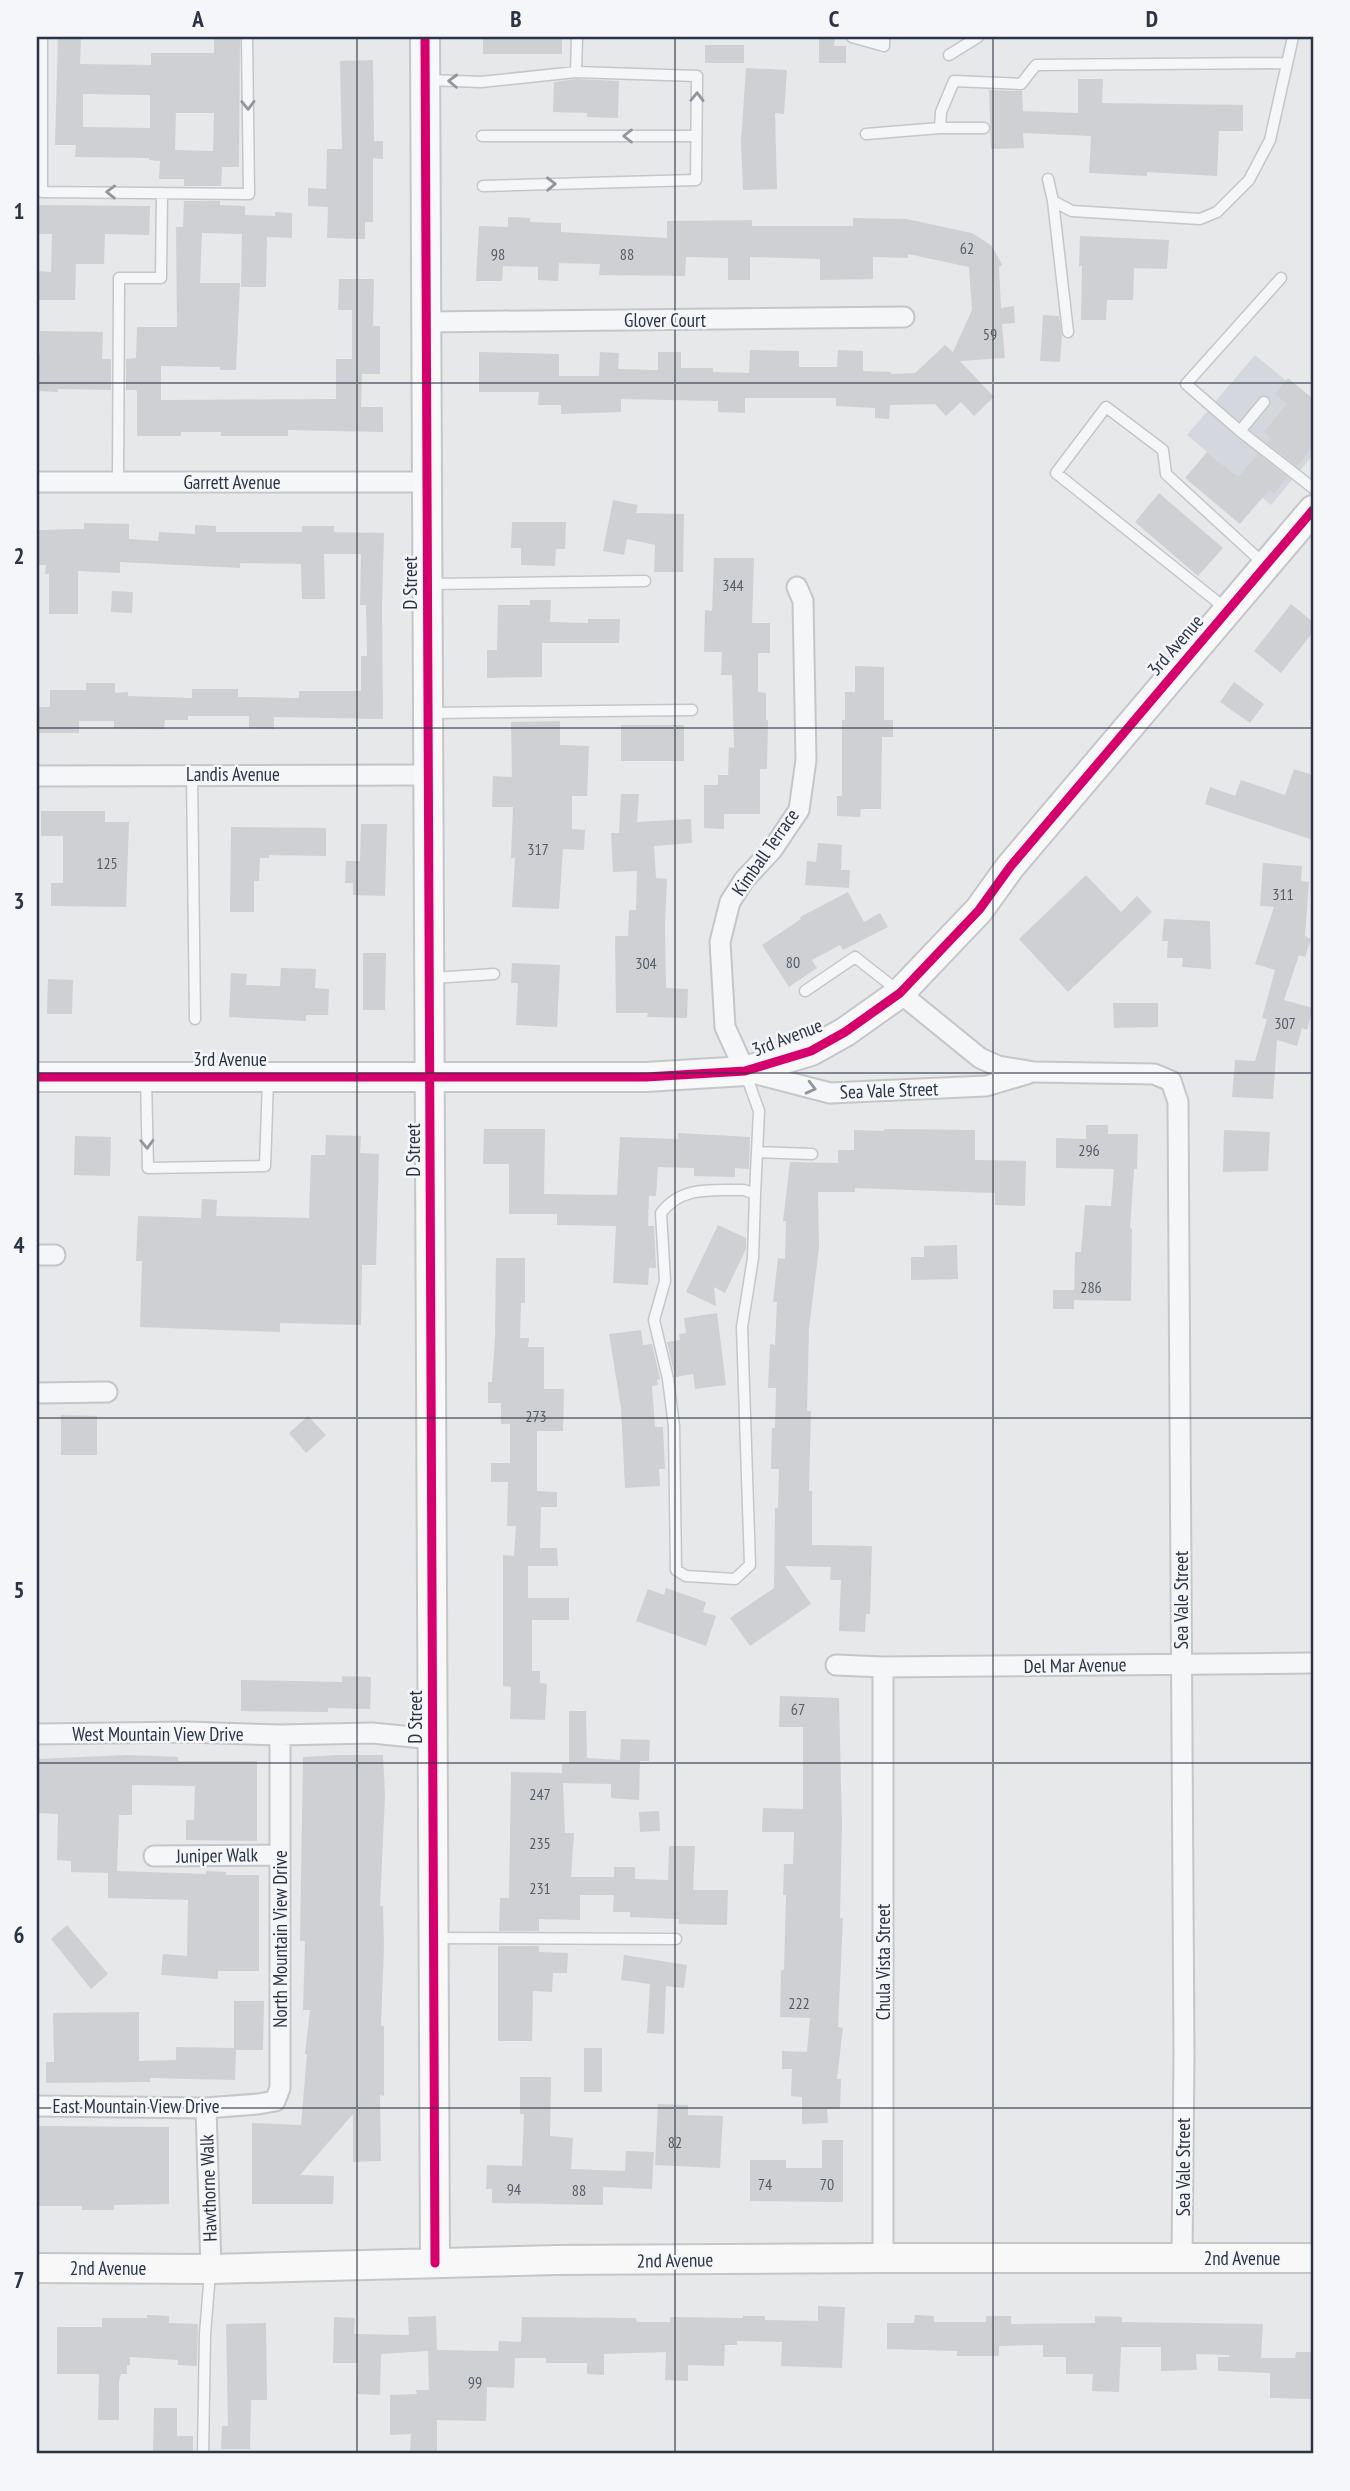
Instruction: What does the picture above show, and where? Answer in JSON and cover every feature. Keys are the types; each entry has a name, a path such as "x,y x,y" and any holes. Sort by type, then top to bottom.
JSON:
{"street":[{"name":"D Street","path":"425,37 435,2263"},
{"name":"Glover Court","path":"426,321 904,317"},
{"name":"Garrett Avenue","path":"37,482 427,482"},
{"name":"3rd Avenue","path":"37,1077 646,1077 745,1071 811,1051 861,1022 900,993 979,911 1010,867 1313,510"},
{"name":"Kimball Terrace","path":"745,1071 725,1027 720,942 730,902 744,880 772,850 799,810 806,760 803,601 797,587"},
{"name":"Landis Avenue","path":"37,776 428,775"},
{"name":"Sea Vale Street","path":"900,993 980,1058 998,1066 1034,1072 1154,1074 1171,1081 1178,1102 1182,2257"},
{"name":"Sea Vale Street","path":"745,1071 830,1093 986,1086 1034,1072"},
{"path":"37,1392 107,1392"},
{"name":"Del Mar Avenue","path":"836,1665 883,1667 1313,1663"},
{"name":"Chula Vista Street","path":"883,1667 883,2258"},
{"name":"West Mountain View Drive","path":"37,1734 187,1732 280,1735"},
{"path":"280,1735 372,1733 433,1739"},
{"name":"North Mountain View Drive","path":"235,2105 275,2101 280,2088 280,1735"},
{"name":"Juniper Walk","path":"153,1856 280,1855"},
{"name":"East Mountain View Drive","path":"37,2106 206,2108 235,2105"},
{"name":"Hawthorne Walk","path":"206,2108 211,2269"},
{"name":"2nd Avenue","path":"37,2268 211,2269 435,2263 883,2258 1313,2258"}],"lane":[{"path":"42,37 39,192 249,194 247,37"},
{"path":"576,37 576,72"},
{"path":"852,37 884,46 884,37"},
{"path":"949,54 978,37"},
{"path":"1053,201 1072,211 1084,212 1200,219 1217,212 1249,180 1270,140 1293,37"},
{"path":"940,128 941,112 954,81 1021,84 1036,65 1287,63"},
{"path":"425,80 481,82 576,72 697,76 696,180 483,186"},
{"path":"866,134 940,128 984,128"},
{"path":"482,136 696,136"},
{"path":"1048,179 1053,201 1068,332"},
{"path":"118,482 119,278 161,278 162,193"},
{"path":"1281,278 1186,384 1240,431 1313,488"},
{"path":"1240,431 1264,402"},
{"path":"1228,611 1056,473 1106,407 1163,450 1166,474 1266,566"},
{"path":"427,584 645,581"},
{"path":"428,713 692,710"},
{"path":"192,774 195,1020"},
{"path":"805,991 855,957 900,993"},
{"path":"429,978 494,974"},
{"path":"745,1071 759,1111 752,1258 741,1328 750,1565 735,1579 686,1576 676,1570 674,1426 668,1379 654,1320 665,1281 661,1213 670,1200 691,1191 744,1190 755,1194"},
{"path":"145,1076 148,1168 265,1166 269,1077"},
{"path":"758,1152 812,1154"},
{"path":"434,1938 676,1939"},
{"path":"203,2454 205,2334 211,2269"}],"shaded area":[{"path":"1255,355 1313,403 1313,455 1271,505 1187,435"}],"building":[{"path":"58,37 81,37 80,64 151,65 151,53 214,53 214,37 240,37 239,167 222,167 221,186 184,186 184,179 159,179 160,161 149,158 75,157 76,145 55,145","holes":["83,94 150,95 150,128 83,127","176,113 214,113 213,151 175,150"]},
{"path":"483,37 562,37 562,54 483,54"},
{"path":"819,38 835,38 834,46 846,46 846,63 819,63"},
{"path":"705,45 744,45 744,63 705,63"},
{"path":"373,60 374,141 383,141 383,159 373,158 373,222 365,222 365,239 327,238 328,207 308,206 308,188 326,189 327,149 342,149 340,61"},
{"path":"746,68 787,70 784,114 775,113 777,189 743,190 741,142"},
{"path":"576,79 619,81 618,118 587,117 587,113 553,112 554,82"},
{"path":"1078,79 1103,79 1102,103 1243,105 1243,131 1219,131 1217,176 1147,172 1147,176 1089,173 1091,136 1023,133 1024,148 991,149 989,90 1022,91 1023,111 1078,113"},
{"path":"184,201 220,201 220,205 245,206 245,215 275,216 275,212 292,213 292,238 267,237 266,287 241,287 242,234 202,233 200,283 240,283 236,370 220,370 220,367 161,366 161,400 336,399 336,359 352,359 352,310 338,310 339,279 374,279 373,326 380,326 380,374 362,374 361,407 383,407 383,432 288,430 288,436 221,436 221,432 181,432 181,436 137,436 137,392 126,390 126,359 136,358 137,327 177,327 176,227 183,227"},
{"path":"37,205 150,206 149,235 105,234 104,264 76,264 75,300 37,300 37,271 51,272 52,234 37,234"},
{"path":"508,217 530,218 530,222 561,223 561,232 667,238 667,221 752,220 752,226 853,226 853,218 906,219 972,233 992,246 1002,265 999,267 1001,308 1014,306 1015,323 1002,324 1005,358 960,361 994,397 974,416 961,402 946,416 935,404 890,405 889,419 875,418 875,408 836,406 836,398 745,398 745,413 718,412 718,401 621,399 621,412 561,414 561,405 538,405 539,392 479,392 479,352 559,354 559,376 599,376 600,352 619,353 618,369 658,370 658,352 681,352 681,368 713,368 713,372 749,373 750,350 799,351 799,367 837,367 838,350 863,351 863,371 915,373 945,345 953,352 972,310 969,267 908,254 908,258 873,257 873,279 820,280 820,259 750,257 750,280 728,280 728,258 686,257 685,276 599,275 600,264 559,263 558,281 538,280 538,267 503,266 502,281 476,281 479,226 508,227"},
{"path":"1080,236 1169,240 1167,269 1134,268 1133,300 1107,300 1106,320 1081,320"},
{"path":"1043,315 1059,316 1062,336 1060,362 1040,361"},
{"path":"40,331 103,332 102,359 111,359 111,390 37,391"},
{"path":"1288,378 1313,399 1313,446 1297,466 1267,443 1271,438 1264,432 1287,404 1275,394"},
{"path":"1207,452 1238,477 1258,454 1287,477 1274,494 1269,490 1240,524 1185,478"},
{"path":"1159,493 1223,548 1198,576 1135,522"},
{"path":"613,500 638,505 636,513 684,514 683,572 654,572 655,545 627,539 624,555 603,551"},
{"path":"512,522 566,522 565,549 556,549 555,566 521,565 521,548 511,548"},
{"path":"84,523 129,524 129,539 158,541 159,532 195,534 195,525 216,526 216,532 302,532 302,526 334,526 334,532 384,533 383,719 274,717 274,729 249,728 249,716 188,716 188,720 165,720 164,729 114,728 114,721 79,721 79,733 37,733 37,707 50,707 50,690 86,690 86,683 115,683 115,693 128,692 128,696 192,698 192,689 238,689 238,697 299,698 299,691 361,691 361,656 367,656 366,605 360,605 361,554 324,554 325,599 302,599 301,564 240,563 240,568 120,562 120,573 78,571 78,614 49,614 49,574 45,574 46,565 37,565 37,530 84,529"},
{"path":"714,558 754,558 752,623 770,623 770,653 758,653 758,692 766,693 768,720 767,769 760,769 760,814 724,814 724,829 704,828 704,785 718,785 718,775 728,775 729,747 734,748 732,675 721,675 722,652 704,652 705,610 712,611"},
{"path":"112,591 133,592 132,613 111,612"},
{"path":"530,600 551,600 550,622 588,623 588,619 620,619 619,643 542,643 542,677 487,678 487,650 497,650 498,605 530,605"},
{"path":"1291,604 1313,622 1313,632 1281,673 1254,651"},
{"path":"855,666 884,667 884,720 893,720 893,737 882,737 881,809 861,809 860,817 837,816 837,796 842,796 842,720 845,720 845,692 855,692"},
{"path":"1234,682 1264,704 1250,723 1220,702"},
{"path":"560,721 560,745 589,746 587,796 572,796 572,829 585,830 584,850 563,849 559,909 512,907 515,858 511,858 513,807 492,807 493,776 512,777 511,722"},
{"path":"621,725 684,725 684,761 621,761"},
{"path":"1294,769 1313,775 1313,840 1205,804 1210,787 1235,796 1241,780 1285,795"},
{"path":"621,794 639,794 637,822 691,819 692,843 654,846 656,878 667,879 666,988 688,989 687,1018 647,1017 648,1013 616,1013 615,936 628,936 629,910 636,910 637,871 613,872 611,833 619,833"},
{"path":"41,811 105,811 105,822 129,822 126,907 51,906 51,883 63,883 63,836 41,836"},
{"path":"361,824 387,824 385,896 353,895 353,883 345,883 346,861 360,861"},
{"path":"231,827 326,828 326,856 269,855 269,858 260,858 259,881 254,881 254,912 230,912"},
{"path":"818,843 842,845 841,870 850,870 849,888 805,885 807,861 816,862"},
{"path":"1263,863 1302,866 1301,881 1309,882 1305,936 1311,939 1305,957 1299,955 1284,1000 1313,1008 1307,1030 1302,1028 1297,1046 1277,1040 1273,1099 1232,1097 1235,1060 1255,1061 1267,1019 1262,1018 1275,970 1255,964 1274,907 1260,906"},
{"path":"1086,875 1121,912 1137,896 1152,912 1068,992 1019,939"},
{"path":"848,892 864,922 880,913 888,927 843,950 840,945 812,960 817,968 789,987 762,945 801,919 800,917"},
{"path":"1164,919 1210,921 1211,969 1182,967 1183,958 1167,958 1168,941 1162,941"},
{"path":"363,953 386,953 385,1010 363,1010"},
{"path":"512,963 560,965 557,1027 516,1025 518,983 511,983"},
{"path":"281,968 316,969 315,988 329,989 328,1015 306,1015 306,1021 229,1017 231,973 247,974 246,985 280,986"},
{"path":"48,979 73,980 72,1014 47,1014"},
{"path":"1113,1003 1158,1003 1158,1027 1114,1028"},
{"path":"1086,1125 1108,1125 1108,1134 1138,1134 1130,1228 1131,1301 1074,1300 1075,1252 1081,1252 1085,1205 1111,1206 1114,1169 1056,1168 1056,1138 1086,1139"},
{"path":"484,1129 545,1129 544,1194 617,1195 620,1137 678,1139 678,1133 750,1137 749,1169 735,1168 735,1177 694,1176 694,1168 658,1167 656,1196 649,1196 648,1226 654,1226 656,1268 649,1268 648,1285 613,1283 616,1226 557,1225 557,1214 509,1214 509,1164 483,1164"},
{"path":"854,1130 975,1130 975,1160 1026,1161 1025,1206 995,1205 995,1193 855,1188 855,1192 818,1192 819,1247 809,1329 807,1411 811,1411 809,1491 812,1491 812,1545 872,1546 870,1614 866,1614 865,1632 839,1631 841,1580 830,1580 831,1567 785,1566 811,1604 750,1646 730,1618 774,1588 775,1508 778,1508 779,1469 771,1469 776,1388 768,1388 770,1344 775,1345 777,1302 773,1302 778,1258 785,1259 786,1221 783,1221 790,1162 838,1163 838,1150 854,1150"},
{"path":"1224,1130 1270,1132 1268,1171 1223,1172"},
{"path":"326,1135 361,1136 360,1153 379,1154 376,1265 362,1265 361,1325 280,1323 280,1332 140,1327 142,1261 136,1261 138,1216 201,1218 202,1199 217,1200 216,1216 309,1218 311,1155 325,1155"},
{"path":"75,1136 111,1137 110,1176 74,1175"},
{"path":"718,1225 746,1238 746,1249 725,1293 714,1287 716,1306 686,1292"},
{"path":"957,1245 958,1279 911,1280 911,1257 924,1257 924,1246"},
{"path":"496,1258 525,1258 525,1303 521,1303 520,1338 529,1338 528,1347 544,1347 544,1389 564,1389 563,1431 537,1431 537,1491 557,1492 557,1507 541,1507 540,1548 557,1548 558,1566 528,1566 528,1598 569,1598 569,1620 532,1620 532,1671 540,1671 540,1683 547,1684 545,1720 510,1719 511,1687 503,1686 503,1555 514,1556 516,1526 507,1526 508,1482 491,1482 491,1463 510,1463 510,1424 501,1424 501,1403 488,1403 488,1382 492,1382 495,1337"},
{"path":"1053,1290 1074,1290 1074,1309 1053,1309"},
{"path":"717,1313 726,1385 695,1389 693,1374 675,1377 667,1342 680,1340 679,1334 686,1333 684,1318"},
{"path":"641,1330 643,1345 652,1344 660,1379 657,1380 658,1385 652,1386 655,1427 663,1427 665,1469 659,1469 660,1486 625,1488 621,1408 609,1334"},
{"path":"61,1415 97,1416 97,1455 61,1455"},
{"path":"308,1416 326,1435 306,1453 289,1433"},
{"path":"666,1588 706,1602 703,1612 716,1616 706,1646 636,1621 648,1589 664,1595"},
{"path":"342,1676 371,1677 370,1709 328,1708 328,1712 241,1711 241,1680 342,1682"},
{"path":"780,1696 839,1698 842,1824 840,1918 843,1918 838,2027 843,2028 837,2079 841,2079 840,2109 827,2109 828,2123 802,2124 802,2097 791,2096 792,2069 782,2069 782,2051 807,2052 810,2018 780,2017 786,1895 783,1895 784,1864 793,1864 794,1832 762,1832 763,1808 803,1809 803,1727 779,1727"},
{"path":"569,1711 586,1711 587,1758 620,1760 621,1739 650,1740 649,1761 640,1761 639,1800 611,1798 611,1784 563,1783 565,1833 574,1833 571,1877 614,1877 614,1867 635,1867 635,1879 668,1880 669,1846 695,1846 693,1890 728,1890 727,1925 679,1924 679,1919 630,1917 630,1912 613,1912 614,1895 580,1895 580,1920 539,1919 539,1931 499,1931 500,1898 509,1898 511,1772 562,1773 562,1764 569,1764"},
{"path":"127,1755 178,1757 178,1761 257,1761 257,1841 186,1840 186,1820 194,1820 195,1786 132,1785 132,1815 119,1815 117,1871 206,1874 206,1871 226,1872 226,1875 259,1875 259,1971 218,1971 218,1979 161,1975 163,1954 187,1956 188,1900 108,1898 108,1873 71,1872 71,1861 57,1860 58,1814 37,1813 37,1759"},
{"path":"383,1755 385,1795 380,1906 383,1906 384,1946 381,2026 384,2026 384,2096 380,2095 381,2161 353,2162 353,2114 300,2175 334,2176 333,2204 252,2204 252,2123 301,2125 310,2010 303,2010 305,1941 300,1941 303,1757"},
{"path":"659,1811 660,1831 640,1832 639,1812"},
{"path":"67,1925 108,1974 91,1989 51,1939"},
{"path":"498,1946 539,1946 539,1952 568,1953 567,1973 553,1973 552,1992 533,1991 532,2041 498,2041"},
{"path":"624,1955 687,1965 684,1988 666,1986 664,2034 647,2033 650,1984 621,1980"},
{"path":"234,2001 264,2001 263,2050 236,2050 235,2080 150,2078 150,2082 46,2083 46,2062 54,2062 53,2013 139,2012 139,2061 176,2060 176,2047 234,2048"},
{"path":"584,2048 602,2048 602,2092 584,2092"},
{"path":"520,2077 551,2077 550,2136 573,2138 571,2169 625,2171 626,2151 654,2152 652,2189 603,2187 603,2205 492,2203 492,2189 486,2189 487,2165 522,2166 524,2114 520,2114"},
{"path":"658,2104 688,2105 688,2115 723,2116 720,2168 655,2165"},
{"path":"37,2126 169,2127 169,2204 114,2205 114,2210 82,2210 82,2206 37,2206"},
{"path":"822,2140 843,2140 843,2202 750,2201 750,2160 786,2160 786,2168 822,2168"},
{"path":"818,2306 845,2307 842,2368 781,2366 782,2342 737,2341 737,2345 725,2345 724,2366 688,2365 688,2381 665,2380 666,2352 604,2354 604,2375 587,2374 587,2363 546,2363 546,2358 515,2358 514,2388 487,2387 486,2421 437,2420 437,2454 410,2454 411,2434 390,2435 390,2395 417,2394 416,2390 429,2390 428,2351 381,2354 380,2395 357,2394 358,2363 333,2363 334,2317 355,2318 354,2334 409,2335 408,2317 436,2316 437,2350 498,2351 499,2341 521,2342 522,2317 636,2318 637,2322 670,2322 670,2317 765,2316 765,2320 818,2321"},
{"path":"147,2315 169,2316 169,2323 198,2324 197,2366 178,2365 178,2360 130,2357 127,2374 121,2374 119,2381 119,2420 98,2420 99,2374 57,2374 57,2327 102,2327 102,2318 147,2318"},
{"path":"915,2315 934,2316 934,2322 986,2322 986,2316 1011,2316 1011,2324 1095,2323 1095,2316 1122,2317 1122,2322 1263,2324 1261,2358 1295,2358 1296,2352 1313,2352 1313,2399 1270,2398 1270,2373 1218,2371 1218,2357 1229,2355 1196,2354 1197,2370 1161,2371 1161,2347 1121,2347 1119,2392 1092,2391 1093,2374 1066,2374 1066,2357 1043,2357 1043,2345 999,2346 999,2356 957,2356 957,2351 887,2349 887,2323 914,2323"},
{"path":"266,2323 267,2400 251,2400 250,2449 221,2449 222,2426 228,2426 226,2324"},
{"path":"154,2408 177,2408 177,2436 193,2436 193,2454 153,2454"}],"cycle path":[{"path":"425,37 435,2263"},
{"path":"37,1077 646,1077 745,1071 811,1051 845,1032 900,993 979,910 1010,867 1313,510"}]}
